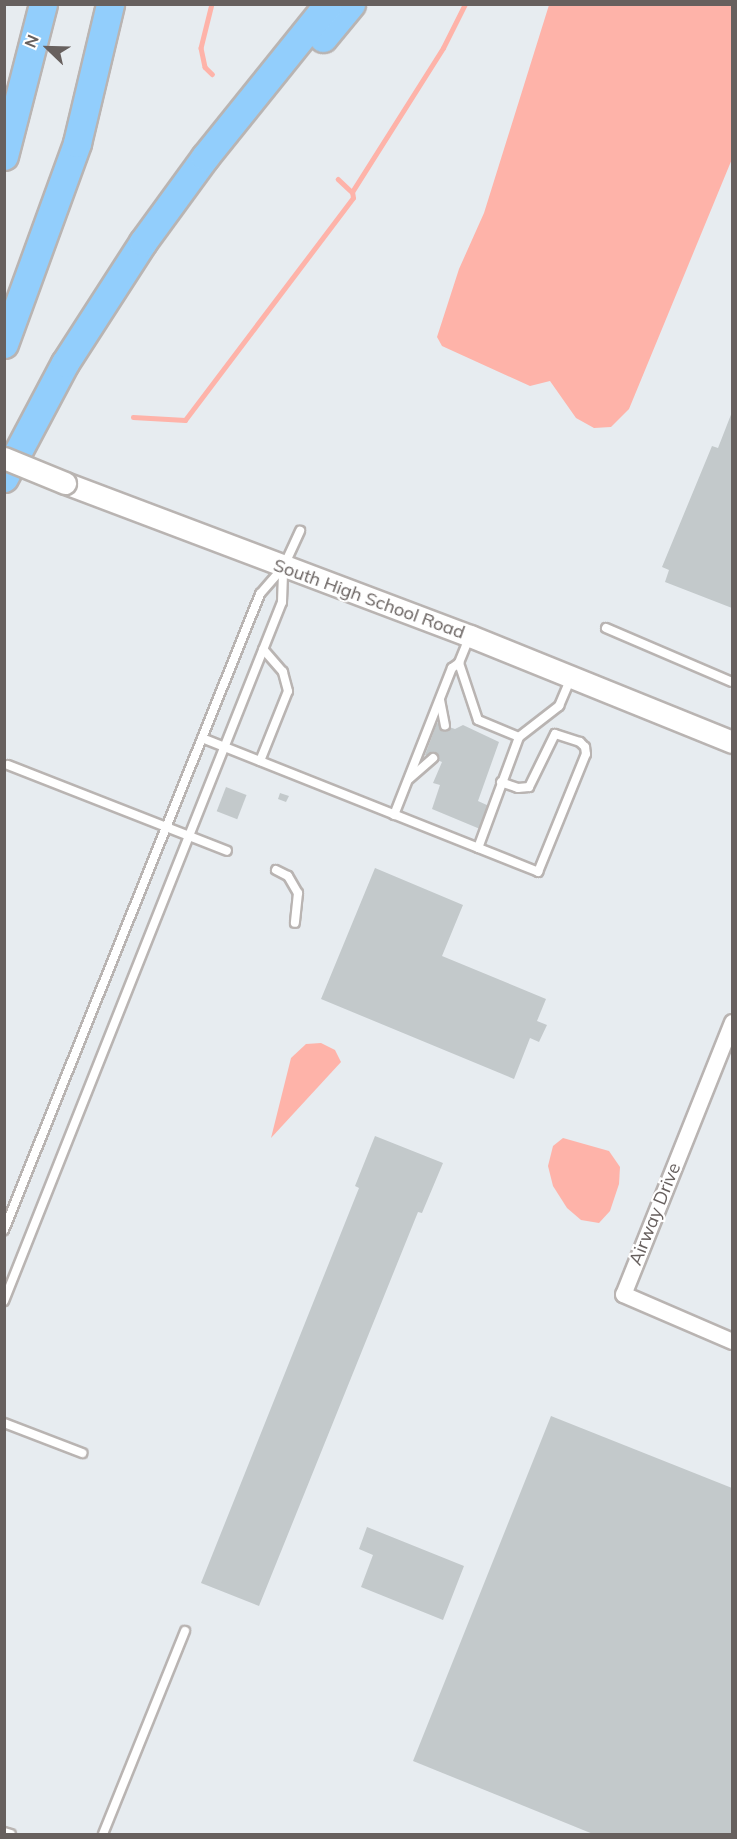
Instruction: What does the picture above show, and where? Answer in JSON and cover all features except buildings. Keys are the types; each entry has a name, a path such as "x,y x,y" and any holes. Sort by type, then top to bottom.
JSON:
{"highway":[{"path":"4,156 43,4"},
{"path":"4,344 77,143 110,4"},
{"path":"4,478 52,386 106,298 189,179 328,4"},
{"path":"106,298 351,4"}],"street":[{"name":"South High School Road","path":"4,458 284,568 470,636 731,739"},
{"name":"Airway Drive","path":"732,1022 623,1294 732,1341"}],"lane":[{"path":"4,1230 260,594 284,568 300,531"},
{"path":"4,1300 264,650 282,602 284,568"},
{"path":"606,628 732,682"},
{"path":"394,814 452,668 459,663 470,636"},
{"path":"260,761 288,691 283,672 264,650"},
{"path":"459,663 478,720 519,737"},
{"path":"478,848 519,737 559,706 572,676"},
{"path":"440,699 445,726"},
{"path":"201,738 538,872 586,754 580,742 555,734 529,786 518,788 501,782"},
{"path":"407,780 433,758"},
{"path":"8,765 227,851"},
{"path":"276,870 288,876 298,893 295,923"},
{"path":"4,1423 82,1454"},
{"path":"103,1834 184,1631"},
{"path":"4,1832 11,1834"}],"shaded area":[{"path":"549,5 732,5 732,159 629,409 611,427 594,428 576,418 550,381 530,386 442,346 437,337 459,269 484,213"},
{"path":"321,1043 335,1050 341,1062 271,1138 291,1058 306,1044"},
{"path":"563,1138 609,1151 620,1167 619,1184 610,1211 599,1223 581,1220 567,1208 553,1186 548,1166 553,1146"}],"waterway":[{"path":"212,4 201,48 205,67 212,74"},
{"path":"133,417 185,420 353,198 352,192 443,48 465,4"},
{"path":"338,179 352,192"}]}
